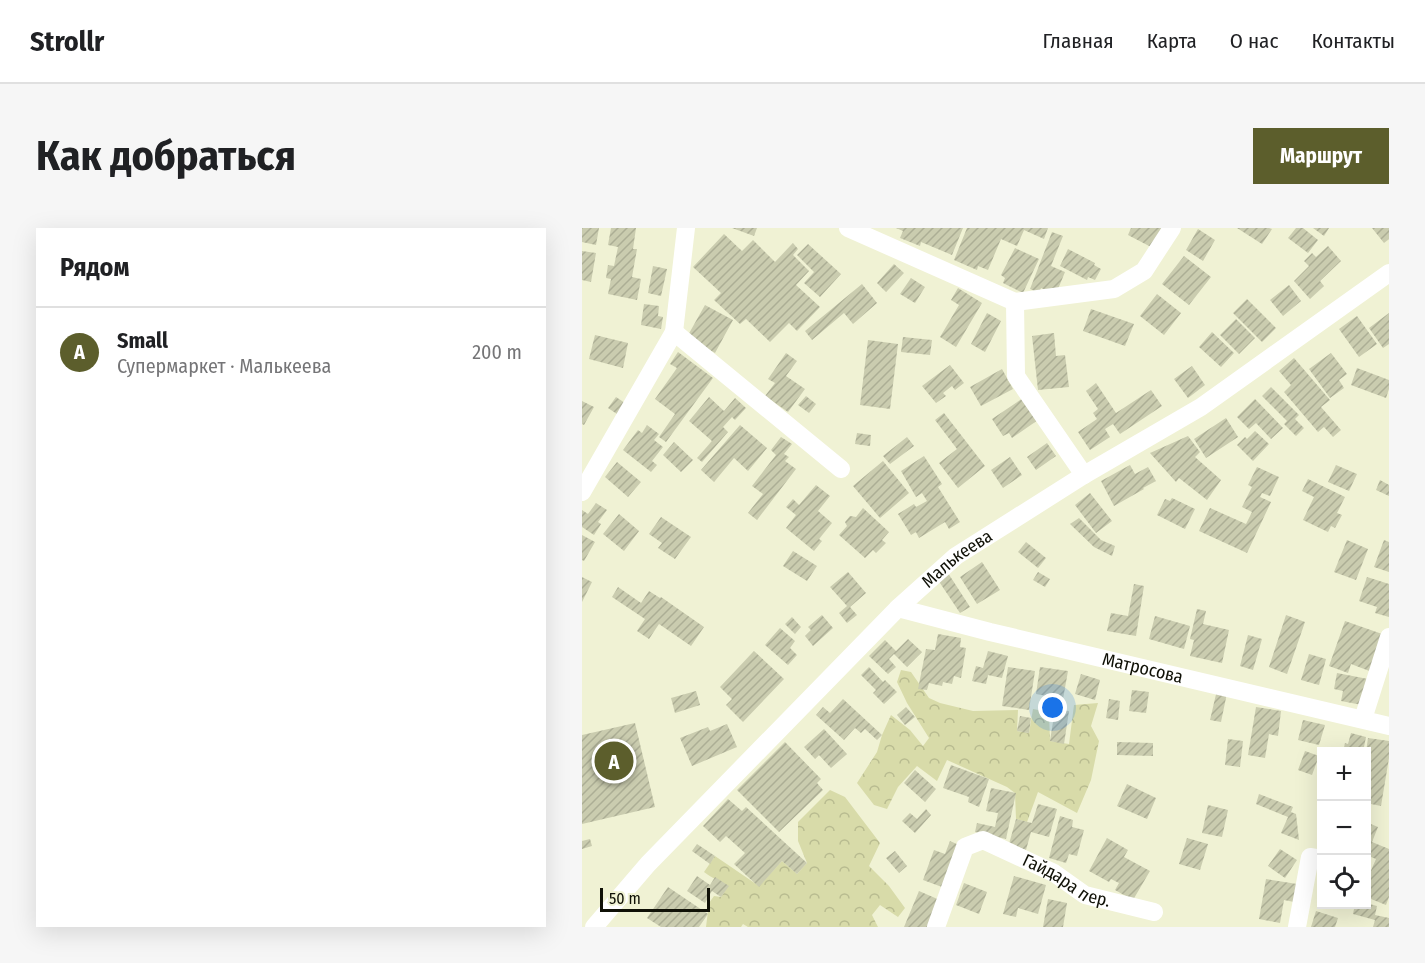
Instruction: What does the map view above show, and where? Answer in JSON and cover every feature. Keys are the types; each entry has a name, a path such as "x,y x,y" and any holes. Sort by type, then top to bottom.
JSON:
{"street":[{"path":"582,492 674,332 686,228"},
{"path":"848,228 1015,302 1114,289 1144,271 1172,228"},
{"name":"Малькеева","path":"594,927 648,864 898,608 956,556 1084,475 1201,407 1389,273"},
{"path":"1015,302 1016,376 1084,475"},
{"path":"674,332 841,469"},
{"name":"Матросова","path":"898,608 990,632 1389,726"},
{"path":"1362,719 1389,638"},
{"name":"Гайдара пер.","path":"936,927 965,847 983,840 1054,873 1085,895 1154,912"},
{"path":"1297,927 1310,856 1317,858"}],"green space":[{"path":"901,670 911,672 929,698 940,703 973,711 1018,710 1017,731 1029,733 1033,709 1049,712 1050,741 1069,744 1074,705 1098,703 1091,726 1099,741 1091,780 1077,813 1038,792 1027,822 1016,819 1015,793 1007,787 947,760 937,781 917,766 898,787 887,809 874,805 857,783 877,752 891,715 910,730 923,746 929,738 897,682"},
{"path":"830,790 845,797 880,843 869,866 889,886 905,908 898,917 880,905 872,915 878,927 748,927 743,924 741,927 706,927 709,903 714,896 721,897 728,886 704,872 715,856 759,886 782,861 797,874 807,863 798,841 798,822"}],"building":[{"path":"582,228 599,228 596,245 582,242"},
{"path":"611,228 636,228 633,249 637,249 632,277 641,279 637,300 608,294 611,279 606,278 608,265 614,266 618,247 608,245"},
{"path":"732,228 757,228 754,236"},
{"path":"896,228 963,228 952,255 921,242 920,246 900,238 903,231"},
{"path":"967,228 1048,228 1044,239 1024,230 1017,246 1001,239 988,270 978,266 977,270 954,260"},
{"path":"1131,228 1162,228 1151,247 1128,235"},
{"path":"1237,228 1269,228 1272,229 1262,244"},
{"path":"1296,228 1303,228 1318,240 1308,253 1288,238"},
{"path":"1313,228 1329,228 1324,236"},
{"path":"1372,228 1389,228 1389,239 1384,243"},
{"path":"1198,229 1215,240 1203,261 1186,250"},
{"path":"1052,232 1063,236 1051,266 1065,272 1056,294 1041,288 1039,293 1030,289"},
{"path":"724,234 742,251 753,240 775,262 793,243 798,249 793,255 809,271 796,285 820,307 797,331 789,323 770,342 746,319 740,324 714,300 721,293 693,267"},
{"path":"808,244 841,274 820,297 804,283 814,272 797,255"},
{"path":"1328,246 1341,261 1320,281 1324,286 1310,299 1294,281 1309,266 1304,261 1312,253 1316,257"},
{"path":"1015,248 1039,259 1023,293 1003,283 1005,278 1001,275"},
{"path":"1068,249 1095,263 1094,265 1101,269 1095,280 1088,277 1087,280 1060,266"},
{"path":"582,251 596,253 591,282 582,280"},
{"path":"1184,256 1211,277 1189,305 1162,284"},
{"path":"894,264 904,273 886,292 877,283"},
{"path":"653,266 667,269 661,296 648,293"},
{"path":"911,278 925,287 915,303 900,294"},
{"path":"862,284 877,303 853,324 844,313 812,340 805,331"},
{"path":"1289,285 1301,301 1283,316 1270,300"},
{"path":"958,288 982,303 956,347 940,337 959,305 951,300"},
{"path":"1157,294 1181,313 1164,335 1140,316"},
{"path":"1247,299 1276,328 1262,342 1233,313"},
{"path":"644,304 659,306 658,316 663,317 661,329 641,325"},
{"path":"705,305 733,320 715,353 687,337"},
{"path":"1091,309 1134,324 1125,346 1083,331"},
{"path":"987,313 1001,321 985,352 971,344"},
{"path":"1389,313 1389,344 1383,348 1369,328"},
{"path":"1357,316 1377,344 1359,357 1339,329"},
{"path":"1236,319 1255,338 1239,354 1220,335"},
{"path":"1212,332 1234,353 1221,367 1199,347"},
{"path":"1054,333 1056,356 1065,355 1069,387 1038,390 1032,336"},
{"path":"595,335 628,343 623,368 589,359"},
{"path":"903,337 932,340 930,355 901,352"},
{"path":"868,340 898,344 890,409 860,405"},
{"path":"678,352 713,378 666,442 659,437 675,414 655,399 677,368 670,364"},
{"path":"786,353 797,361 786,376 805,389 788,412 765,396 775,383 768,379"},
{"path":"1331,353 1347,374 1339,380 1344,388 1330,398 1309,369"},
{"path":"1294,358 1330,400 1321,407 1341,430 1333,437 1324,427 1318,432 1284,392 1291,385 1279,371"},
{"path":"950,365 964,383 955,390 952,386 943,393 946,396 936,403 922,386"},
{"path":"1192,366 1205,385 1188,398 1174,379"},
{"path":"1357,368 1389,380 1386,398 1351,385"},
{"path":"1002,369 1013,389 981,406 970,387"},
{"path":"1096,383 1116,413 1151,390 1162,406 1120,434 1113,424 1105,429 1110,437 1090,450 1078,432 1097,419 1093,413 1098,409 1086,391"},
{"path":"1271,387 1299,415 1295,419 1304,428 1296,436 1284,424 1287,421 1262,396"},
{"path":"806,396 816,404 809,413 798,405"},
{"path":"616,397 625,403 617,414 608,408"},
{"path":"709,397 724,411 735,398 746,408 735,420 732,417 723,427 728,432 702,462 697,458 712,441 689,421"},
{"path":"1023,398 1038,420 1012,438 1009,433 1003,436 992,419"},
{"path":"1255,399 1283,428 1271,439 1256,423 1249,429 1237,417"},
{"path":"582,401 594,407 584,425 582,424"},
{"path":"944,413 985,466 958,488 939,463 957,449 935,420"},
{"path":"1226,418 1238,437 1206,458 1194,439"},
{"path":"647,425 659,434 654,440 663,447 652,461 657,465 651,472 623,450 638,430 642,433"},
{"path":"740,425 767,448 748,471 734,458 714,482 701,470"},
{"path":"1255,431 1269,444 1253,461 1237,445"},
{"path":"857,433 871,435 870,446 855,444"},
{"path":"1188,436 1200,452 1195,457 1221,480 1207,500 1179,478 1176,482 1150,453"},
{"path":"781,437 792,444 784,454 789,457 785,461 796,469 757,520 748,513 763,494 752,486 776,455 771,450"},
{"path":"907,437 914,446 890,464 883,456"},
{"path":"674,442 693,460 681,472 663,455"},
{"path":"1047,443 1056,456 1036,470 1027,457"},
{"path":"924,456 942,484 938,487 960,522 949,529 945,522 919,538 916,532 911,535 898,514 914,504 916,507 927,501 922,493 916,497 901,471"},
{"path":"1010,457 1022,475 1003,488 991,470"},
{"path":"883,461 909,493 880,518 853,486"},
{"path":"617,462 641,482 628,497 605,477"},
{"path":"1130,465 1135,474 1148,467 1156,481 1114,506 1101,481"},
{"path":"1336,465 1357,474 1349,491 1328,482"},
{"path":"1257,467 1279,477 1270,496 1262,493 1260,497 1271,502 1247,553 1199,531 1210,508 1246,524 1252,512 1242,507 1252,487 1248,485"},
{"path":"1308,479 1345,497 1337,513 1342,515 1335,528 1331,526 1328,532 1303,520 1314,497 1302,491"},
{"path":"1380,480 1389,485 1389,496 1376,490"},
{"path":"816,485 830,496 818,511 832,523 819,539 822,541 814,551 786,528 796,515 786,507 793,499 799,505"},
{"path":"1090,493 1112,521 1096,533 1075,505"},
{"path":"1172,498 1195,509 1185,529 1157,515 1165,499 1170,501"},
{"path":"596,503 607,510 598,522 601,524 594,535 582,527 582,510 588,514"},
{"path":"863,508 889,532 882,540 886,543 876,553 873,550 865,558 839,535 847,526 845,522 850,516 856,517"},
{"path":"619,514 639,531 624,551 603,534"},
{"path":"661,517 691,537 675,559 658,548 662,543 649,534"},
{"path":"1079,518 1101,540 1115,546 1112,556 1094,547 1070,524"},
{"path":"582,535 595,542 584,561 582,560"},
{"path":"1347,540 1368,549 1356,580 1334,572"},
{"path":"1384,540 1389,542 1389,572 1374,567"},
{"path":"1026,542 1046,558 1038,568 1018,552"},
{"path":"793,551 817,566 807,581 783,566"},
{"path":"982,562 1000,590 977,604 960,577"},
{"path":"848,572 866,593 850,607 857,615 847,623 839,613 847,606 830,587"},
{"path":"1038,572 1050,579 1045,587 1033,580"},
{"path":"948,573 970,607 960,613 938,580"},
{"path":"582,577 592,582 582,602"},
{"path":"1367,577 1389,584 1389,617 1375,613 1377,607 1359,601"},
{"path":"1134,584 1144,586 1136,636 1107,631 1111,613 1128,616"},
{"path":"618,587 641,603 649,591 704,627 691,646 659,624 649,639 637,631 645,619 612,597"},
{"path":"1197,609 1206,611 1203,624 1229,630 1222,663 1190,656 1194,640 1190,639"},
{"path":"822,615 833,628 813,646 805,636 811,630 808,627"},
{"path":"1286,615 1305,622 1287,674 1269,667"},
{"path":"1155,616 1190,626 1184,649 1149,639"},
{"path":"792,617 801,627 795,634 785,624"},
{"path":"1345,621 1385,635 1372,672 1351,664 1348,673 1329,666"},
{"path":"780,628 795,641 790,648 797,655 788,665 765,645"},
{"path":"938,634 961,638 960,647 966,648 961,678 954,676 952,684 943,682 942,686 929,683 927,690 918,689 926,649 935,650"},
{"path":"1248,635 1262,639 1253,670 1240,666"},
{"path":"908,639 922,652 907,667 894,654 889,659 896,667 888,674 869,656 885,640 896,651"},
{"path":"754,651 784,679 743,722 726,705 732,699 720,687"},
{"path":"988,651 1008,656 1002,678 988,675 986,684 972,681 976,666 983,668"},
{"path":"1309,654 1326,659 1319,685 1301,680"},
{"path":"869,667 883,682 885,680 897,692 884,704 873,693 876,690 861,675"},
{"path":"1008,667 1035,671 1029,710 1002,706"},
{"path":"1040,667 1068,671 1063,699 1036,694"},
{"path":"1337,673 1368,679 1362,705 1341,701 1343,691 1334,689"},
{"path":"1081,674 1100,680 1095,700 1075,694"},
{"path":"1132,690 1149,692 1146,713 1129,711"},
{"path":"1217,690 1227,693 1221,722 1210,720"},
{"path":"696,691 700,705 675,713 671,698"},
{"path":"843,699 882,735 877,740 865,729 861,733 855,728 844,740 816,715 823,707 830,713"},
{"path":"1109,699 1120,701 1118,720 1106,718"},
{"path":"906,707 915,717 905,725 897,715"},
{"path":"1256,707 1281,711 1278,736 1269,734 1265,758 1248,755"},
{"path":"1055,709 1069,711 1064,744 1050,741"},
{"path":"1020,716 1031,718 1029,733 1017,731"},
{"path":"1303,720 1325,725 1319,745 1298,740"},
{"path":"635,723 655,807 582,824 582,735"},
{"path":"727,724 737,747 692,766 680,738 708,727 710,731"},
{"path":"824,729 847,754 831,768 819,755 815,759 804,747"},
{"path":"1351,733 1366,737 1364,747 1344,747 1345,743 1348,744"},
{"path":"1368,738 1389,741 1389,758 1381,806 1371,804 1371,747 1367,747"},
{"path":"1228,739 1243,741 1240,767 1225,765"},
{"path":"785,742 821,779 817,783 823,790 779,832 737,790"},
{"path":"1117,742 1153,743 1153,756 1117,755"},
{"path":"1305,751 1317,755 1312,775 1298,770"},
{"path":"951,765 989,779 979,807 968,802 969,797 943,788"},
{"path":"915,770 936,789 925,802 904,783"},
{"path":"1127,784 1156,798 1147,819 1117,806"},
{"path":"991,788 1016,793 1006,839 975,832 977,823 995,827 998,813 986,811"},
{"path":"1259,794 1293,807 1291,812 1296,814 1299,840 1281,833 1288,817 1256,804"},
{"path":"728,799 742,811 746,807 807,863 797,874 782,861 759,887 734,864 745,853 726,836 720,842 703,826"},
{"path":"1038,804 1057,809 1049,837 1031,832 1026,850 1009,844 1016,819 1032,823"},
{"path":"1208,805 1228,810 1222,837 1202,833"},
{"path":"926,809 931,815 915,833 902,821 910,813 917,819"},
{"path":"1060,816 1073,820 1072,827 1084,830 1077,856 1069,854 1066,863 1049,858"},
{"path":"1371,824 1378,827 1372,842 1389,849 1389,897 1386,905 1371,899 1371,870 1376,859 1371,857"},
{"path":"1107,838 1128,850 1124,857 1150,871 1133,900 1115,890 1119,883 1111,879 1109,882 1089,871"},
{"path":"1187,838 1208,844 1200,870 1179,864"},
{"path":"590,839 592,846 582,849 582,841"},
{"path":"950,841 959,845 942,887 923,880 934,850 945,854"},
{"path":"697,844 715,856 710,864 692,851"},
{"path":"1280,849 1297,860 1285,878 1268,866"},
{"path":"895,851 907,866 899,873 886,858"},
{"path":"697,876 710,885 715,877 729,886 721,897 712,891 705,903 687,891"},
{"path":"1014,876 1046,885 1038,914 1018,908 1016,917 1003,914"},
{"path":"1266,879 1297,884 1294,902 1284,900 1280,923 1259,919"},
{"path":"964,883 987,892 979,914 956,905"},
{"path":"668,887 708,914 699,927 661,927 647,918"},
{"path":"919,891 942,901 930,927 904,927"},
{"path":"1048,899 1067,903 1063,927 1043,927"},
{"path":"1371,904 1377,906 1375,915 1389,918 1389,927 1373,927 1375,920 1353,914 1354,909 1371,909"},
{"path":"1316,911 1338,918 1335,927 1311,927"}],"place":[{"name":"Small","path":"614,761"}]}
